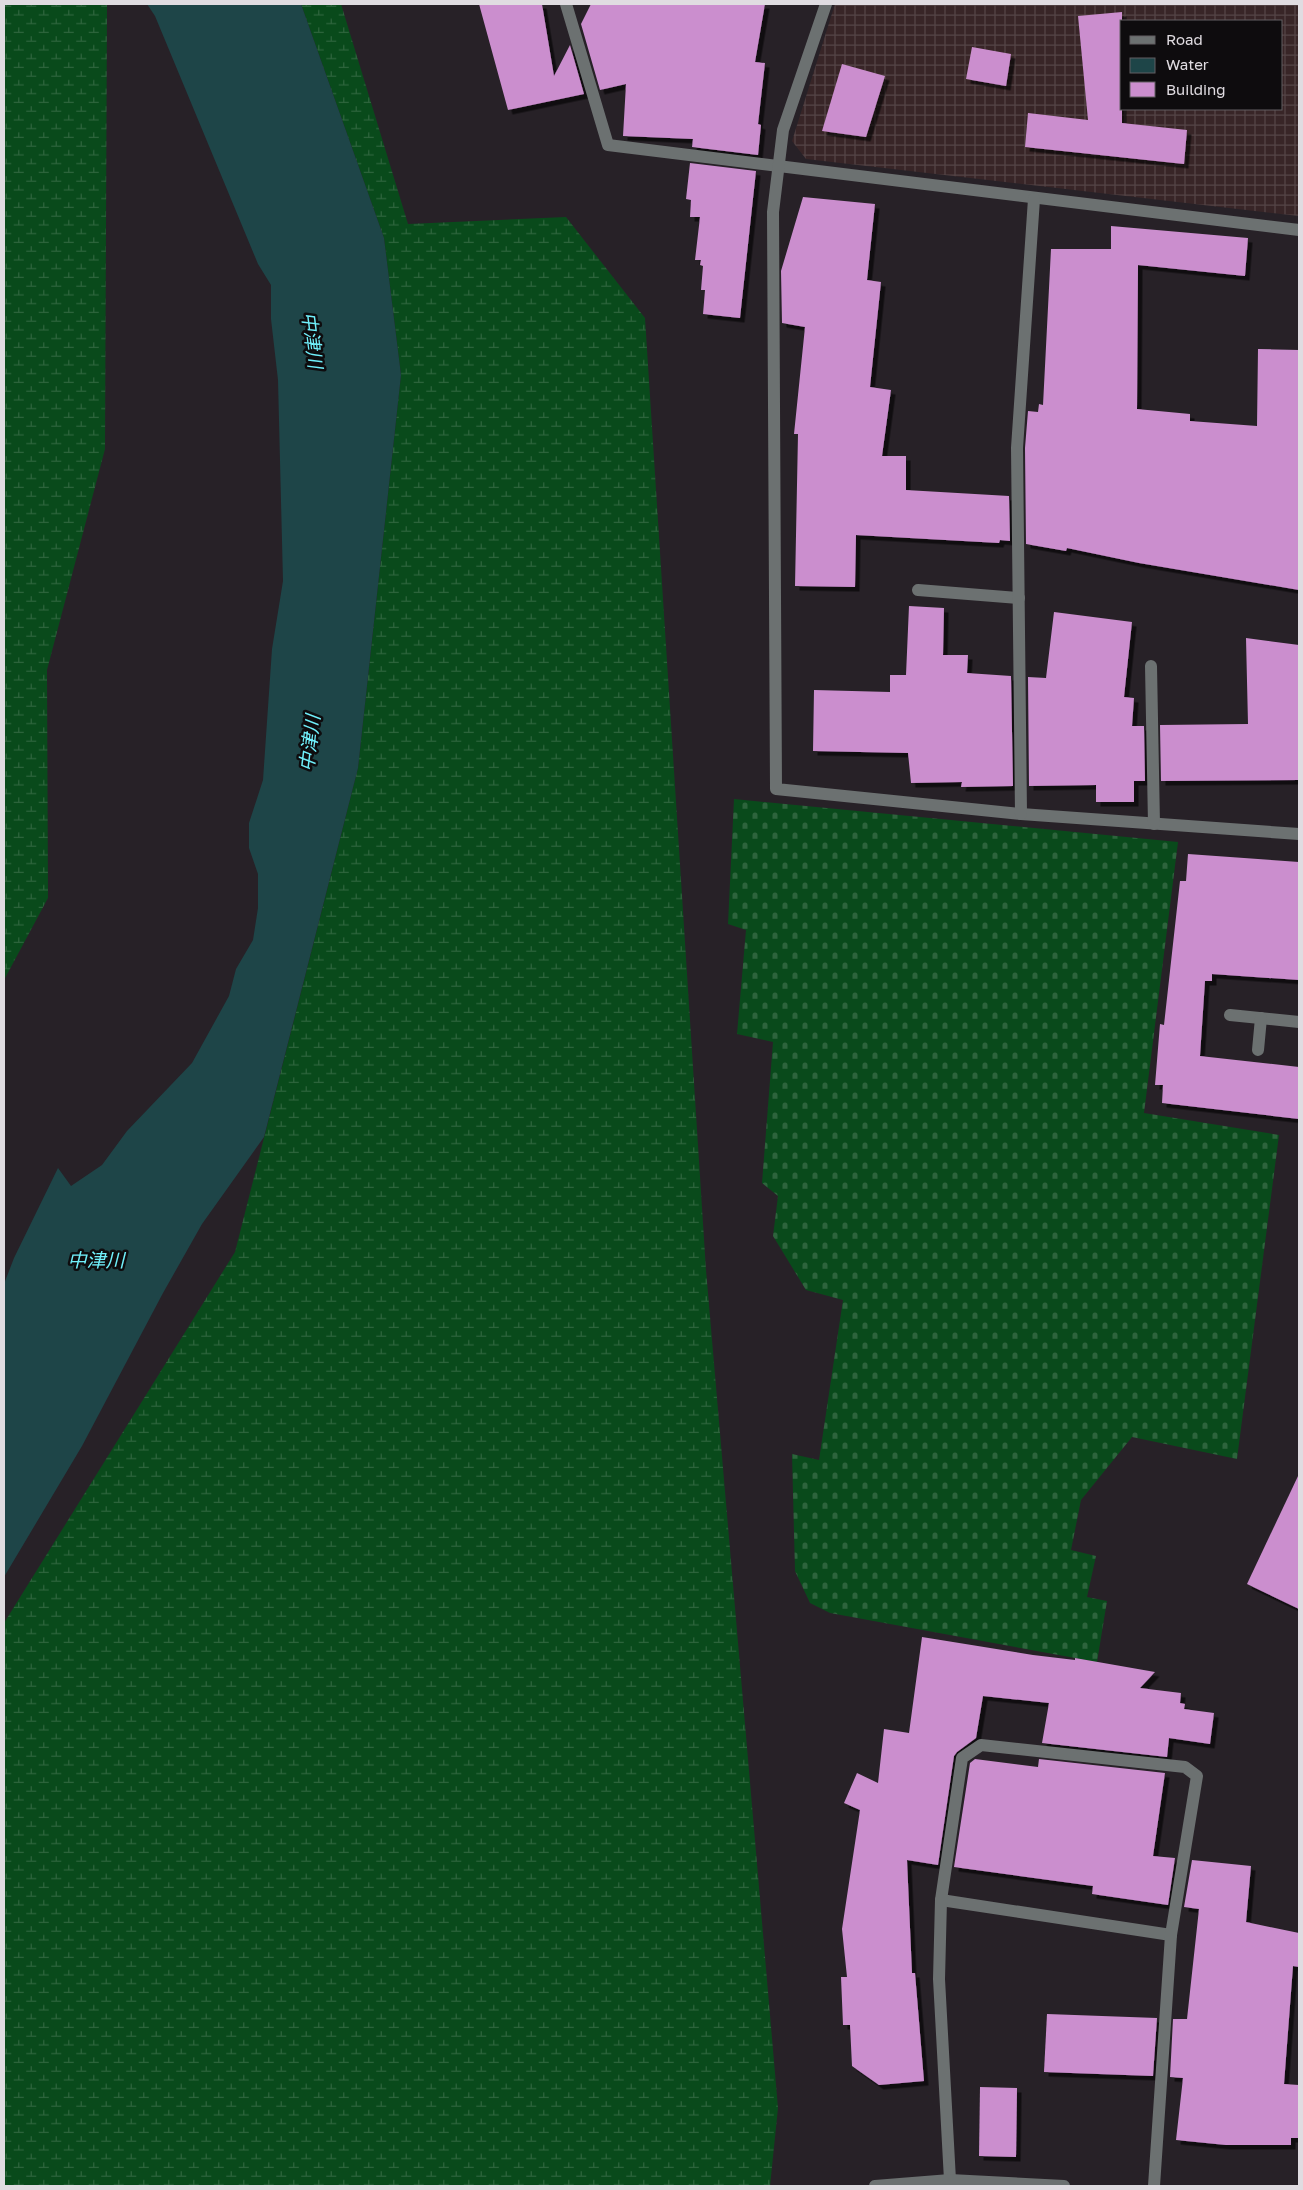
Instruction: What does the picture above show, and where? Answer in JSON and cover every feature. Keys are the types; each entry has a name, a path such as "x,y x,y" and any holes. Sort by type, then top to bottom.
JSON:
{"street":[{"path":"566,4 608,145 1034,199 1299,230"},
{"path":"826,4 783,130 773,212 776,789 1021,814 1299,834"},
{"path":"1021,814 1017,448 1034,199"},
{"path":"918,590 1019,598"},
{"path":"1151,666 1154,824"},
{"path":"1230,1015 1299,1022"},
{"path":"1258,1050 1261,1018"},
{"path":"950,2180 939,1979 941,1900 962,1758 982,1745 1185,1767 1196,1776 1171,1935 1154,2186"},
{"path":"941,1900 1171,1935"},
{"path":"875,2186 950,2180 1064,2186"}],"shaded area":[{"path":"835,4 1299,4 1299,216 806,159 792,141"}],"green space":[{"path":"4,4 107,4 105,449 47,670 48,898 4,980"},
{"path":"301,4 341,4 408,224 566,217 645,318 706,1270 778,2108 770,2186 4,2186 4,1623 235,1252 358,768 401,375 384,238"},
{"path":"734,799 1178,842 1144,1113 1279,1135 1237,1459 1132,1437 1081,1500 1071,1550 1096,1556 1087,1597 1107,1601 1097,1662 830,1613 810,1603 795,1571 792,1454 819,1460 843,1300 806,1290 773,1236 778,1196 762,1183 773,1042 737,1034 746,930 728,924"}],"water":[{"name":"中津川","path":"147,4 301,4 384,238 401,375 358,768 264,1137 202,1224 82,1446 4,1577 4,1284 14,1258 58,1168 71,1186 102,1165 127,1131 192,1063 229,996 236,969 253,940 258,908 258,874 249,848 249,823 263,780 272,649 283,581 278,380 271,319 271,285 258,264 155,16"}],"building":[{"path":"479,4 542,4 554,76 570,45 584,94 508,110"},
{"path":"591,4 765,4 755,62 765,63 758,124 761,125 758,155 692,147 693,139 623,136 626,84 600,90 581,24"},
{"path":"1122,12 1122,20 1120,20 1120,110 1122,110 1122,123 1187,130 1184,164 1025,147 1028,113 1088,120 1078,16"},
{"path":"972,47 1011,54 1006,86 966,79"},
{"path":"842,64 885,76 866,137 822,131"},
{"path":"690,163 756,171 740,318 703,314 705,290 701,290 703,266 700,265 701,260 695,260 700,217 690,217 691,200 686,199"},
{"path":"803,197 875,204 867,280 881,282 870,387 891,390 882,456 906,456 906,490 1009,496 1010,541 1000,540 999,543 856,535 855,587 795,586 798,434 794,434 805,327 782,323 781,271"},
{"path":"1111,226 1248,238 1245,276 1138,265 1137,409 1190,414 1190,421 1257,426 1258,349 1299,350 1299,590 1139,563 1067,548 1066,551 1026,544 1025,448 1028,411 1038,412 1039,404 1043,405 1051,249 1111,249"},
{"path":"909,606 944,608 943,655 968,655 967,673 1011,676 1013,786 961,787 962,782 911,783 908,753 813,751 814,690 890,692 890,675 906,675"},
{"path":"1054,612 1132,622 1124,697 1134,698 1132,726 1144,726 1145,781 1134,781 1134,802 1096,802 1096,785 1029,786 1028,677 1046,678"},
{"path":"1246,638 1299,645 1299,780 1161,781 1160,725 1248,724"},
{"path":"1188,854 1299,862 1299,980 1212,974 1212,981 1205,981 1200,1056 1299,1067 1299,1119 1162,1103 1163,1085 1155,1085 1160,1024 1164,1025 1180,881 1186,881"},
{"path":"1299,1474 1299,1609 1247,1584"},
{"path":"922,1637 1033,1655 1075,1660 1075,1658 1155,1672 1140,1688 1181,1693 1180,1703 1185,1704 1184,1709 1214,1713 1210,1744 1169,1738 1167,1757 1042,1743 1049,1703 983,1696 976,1738 954,1756 938,1865 907,1860 912,1973 915,1973 924,2081 879,2085 852,2066 850,2025 843,2025 841,1977 847,1977 842,1929 860,1810 844,1803 857,1773 878,1783 884,1729 909,1733"},
{"path":"975,1759 1038,1767 1039,1759 1165,1773 1153,1856 1175,1858 1168,1905 1092,1894 1093,1886 954,1867 970,1763"},
{"path":"1192,1860 1251,1866 1246,1922 1299,1933 1299,1967 1293,1966 1284,2084 1299,2085 1299,2138 1291,2138 1291,2145 1226,2145 1176,2140 1183,2078 1170,2077 1173,2019 1187,2019 1199,1909 1184,1907"},
{"path":"1047,2014 1157,2018 1153,2076 1044,2072"},
{"path":"980,2087 1017,2088 1016,2157 979,2156"}]}
